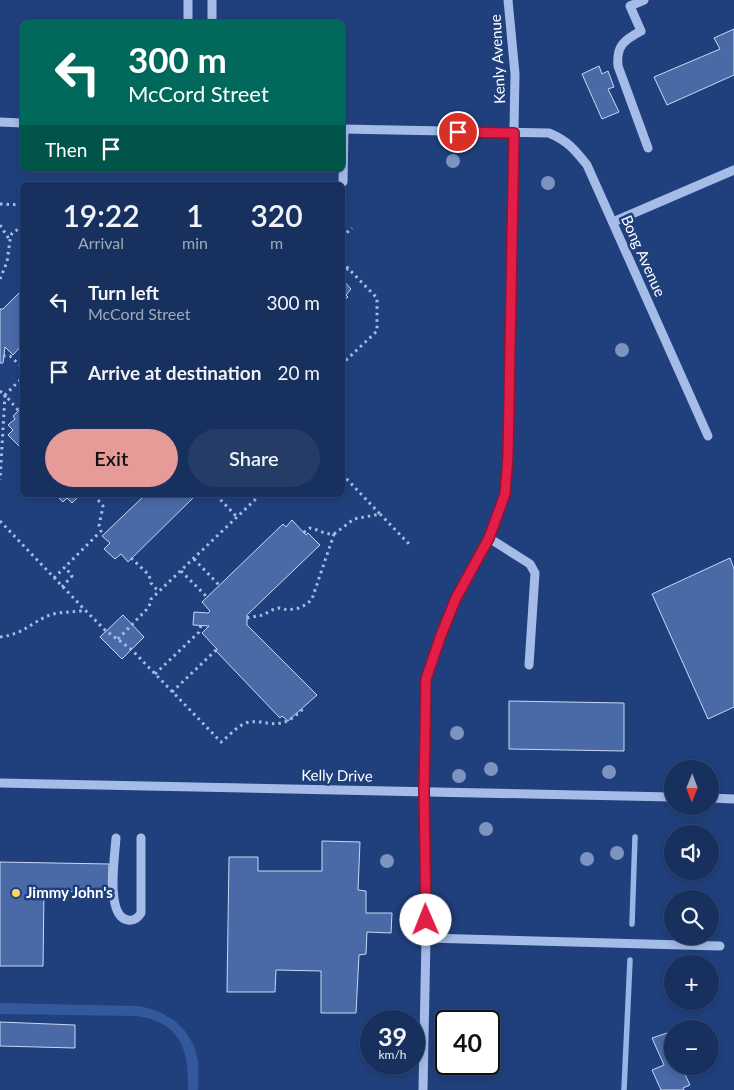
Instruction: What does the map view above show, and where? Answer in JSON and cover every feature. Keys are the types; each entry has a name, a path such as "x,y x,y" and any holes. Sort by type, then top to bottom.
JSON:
{"street":[{"path":"188,0 188,20"},
{"path":"212,0 212,20"},
{"name":"Kenly Avenue","path":"424,1090 426,679 456,598 489,538 505,494 508,456 515,74 508,0"},
{"path":"644,0 630,6 641,32 621,44 617,55 618,66 648,148"},
{"path":"0,122 20,123"},
{"name":"Bong Avenue","path":"345,129 549,133 561,138 571,146 587,165 708,436"},
{"path":"613,222 734,170"},
{"path":"343,172 343,182"},
{"path":"489,538 530,564 535,573 529,665"},
{"name":"Kelly Drive","path":"0,783 664,797"},
{"path":"719,798 734,799"},
{"path":"116,838 114,905 124,920 131,920 138,918 141,913 141,838"},
{"path":"426,938 720,946"}],"path":[{"path":"0,204 20,205"},
{"path":"0,225 10,240"},
{"path":"0,279 8,262 12,233 20,228"},
{"path":"345,234 352,228"},
{"path":"345,265 377,298 376,331 345,361"},
{"path":"345,272 348,268"},
{"path":"3,356 10,356 20,365"},
{"path":"0,480 5,395 20,380"},
{"path":"0,390 18,410"},
{"path":"345,477 411,546"},
{"path":"54,578 103,532 99,526 104,506 96,497"},
{"path":"218,497 237,517"},
{"path":"118,639 149,607 151,599 258,497"},
{"path":"247,618 263,615 272,610 299,608 307,604 315,592 334,534 354,519 380,514"},
{"path":"0,520 62,587 85,610 132,650 221,742 246,723 255,721 282,724 294,718 303,709 302,707"},
{"path":"304,533 310,528 316,528 329,534 334,534"},
{"path":"131,558 149,575 151,583 159,592"},
{"path":"193,558 220,585"},
{"path":"62,587 72,576 65,567"},
{"path":"181,571 206,597"},
{"path":"0,637 11,636 50,616 85,610"},
{"path":"155,674 199,632 201,625"},
{"path":"172,692 217,649"}],"shaded area":[{"path":"0,1003 136,1006 158,1012 177,1023 191,1040 198,1062 198,1090 188,1090 187,1062 184,1051 179,1040 163,1024 136,1016 0,1014"}],"building":[{"path":"734,29 734,75 667,105 654,77 720,49 714,38"},
{"path":"599,66 602,74 608,71 614,87 608,89 619,112 602,119 582,74"},
{"path":"345,282 351,289 346,295 348,297 345,300"},
{"path":"20,292 20,347 13,355 5,347 3,363 0,363 0,309 3,309"},
{"path":"20,409 20,447 8,435 13,430 8,425 15,419 13,416"},
{"path":"58,497 78,497 72,503 67,498 63,502"},
{"path":"143,497 194,497 128,562 121,554 115,559 104,549 110,543 102,536"},
{"path":"292,520 306,535 308,533 320,545 247,615 247,625 317,695 288,721 282,716 280,718 216,651 217,649 202,633 209,626 193,625 194,612 208,613 210,611 202,602 283,524 286,527"},
{"path":"730,558 734,569 734,707 708,719 652,594"},
{"path":"123,615 144,637 122,659 100,637"},
{"path":"509,701 624,703 624,751 509,749"},
{"path":"322,841 360,842 358,890 366,891 366,913 392,913 391,933 367,932 366,954 359,955 356,1013 321,1013 321,971 276,970 275,992 227,992 229,857 258,857 258,871 322,871"},
{"path":"0,862 109,864 108,892 44,891 43,966 0,966"},
{"path":"0,1022 75,1025 75,1048 0,1046"},
{"path":"664,1034 664,1065 652,1038"},
{"path":"664,1065 664,1075 685,1075 690,1085 683,1088 684,1090 661,1090 652,1070"}],"waterway":[{"path":"632,924 635,837"},
{"path":"624,1090 630,960"}],"place":[{"name":"Jimmy John's","path":"16,893"}],"route":[{"path":"426,920 424,791 426,679 456,598 489,538 505,494 508,456 514,133 458,132"}]}
